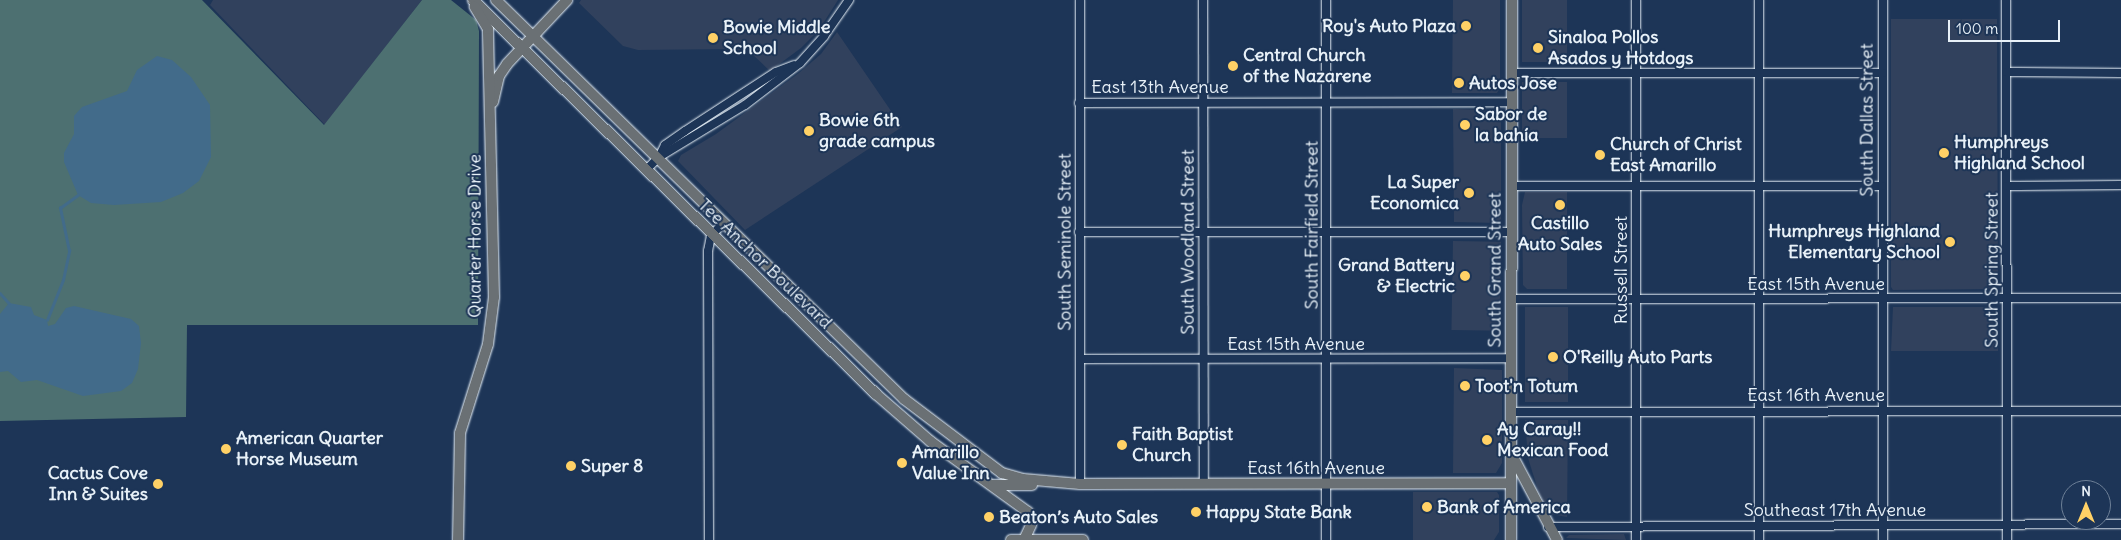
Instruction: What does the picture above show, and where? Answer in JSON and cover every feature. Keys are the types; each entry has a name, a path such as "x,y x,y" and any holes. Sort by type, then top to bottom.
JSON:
{"main road":[{"name":"Tee Anchor Boulevard","path":"472,0 524,47 711,236 904,419 930,441 994,485 1028,512 1031,525 1024,540"},
{"path":"472,0 488,29 492,108"},
{"name":"Tee Anchor Boulevard","path":"496,0 535,35 904,399 1002,473"},
{"path":"492,108 499,76 507,64 568,0"},
{"name":"South Grand Street","path":"1509,538 1511,483 1512,0"},
{"name":"Quarter Horse Drive","path":"458,540 460,433 488,344 494,297 492,108"},
{"path":"1511,452 1557,540"},
{"name":"East 16th Avenue","path":"1002,473 1023,479 1080,484 1511,483"},
{"path":"994,485 1080,484"},
{"path":"1011,540 1083,540"}],"street":[{"path":"646,169 659,157 665,145 685,131 776,72 800,63 824,36 849,0"},
{"name":"South Seminole Street","path":"1080,0 1080,484"},
{"name":"South Woodland Street","path":"1203,0 1204,484"},
{"name":"South Fairfield Street","path":"1326,0 1326,540"},
{"name":"Russell Street","path":"1636,0 1636,540"},
{"path":"1759,0 1759,540"},
{"name":"South Dallas Street","path":"1883,0 1883,540"},
{"name":"South Spring Street","path":"2006,0 2007,540"},
{"path":"2006,72 2121,73"},
{"path":"1512,73 1882,73"},
{"name":"East 13th Avenue","path":"1079,103 1512,102"},
{"path":"2006,186 2121,185"},
{"path":"1512,186 1882,186"},
{"path":"709,540 708,251 711,236 724,222"},
{"path":"1079,232 1512,232"},
{"name":"East 15th Avenue","path":"1511,299 2121,298"},
{"name":"East 15th Avenue","path":"1080,359 1511,358"},
{"name":"East 16th Avenue","path":"1511,412 2121,411"},
{"name":"Southeast 17th Avenue","path":"1548,526 2121,524"}],"shaded area":[{"path":"213,0 422,0 325,125 210,5"},
{"name":"Bowie Middle School","path":"581,0 838,0 819,30 801,48 770,71 752,54 733,49 638,50 623,46 579,3"},
{"path":"1453,0 1500,0 1500,88 1497,93 1452,93"},
{"path":"1522,0 1567,0 1567,62 1522,62"},
{"name":"Humphreys Highland School","path":"1891,19 1997,19 1998,287 1995,289 1893,290 1891,287"},
{"name":"Bowie 6th grade campus","path":"837,32 902,127 745,230 678,161 681,155 716,134 799,73 821,54"},
{"path":"157,56 172,60 191,77 210,105 211,157 199,181 183,193 161,202 114,205 91,203 78,195 64,162 64,153 74,134 74,116 82,107 127,91 137,70"},
{"path":"1522,82 1567,82 1567,138 1522,138"},
{"path":"1453,109 1501,111 1501,219 1498,223 1454,222"},
{"path":"1525,192 1567,192 1567,289 1527,289 1523,285 1522,205"},
{"path":"1453,241 1501,242 1499,331 1451,330"},
{"path":"9,303 31,307 34,315 47,320 48,326 55,324 66,308 74,306 131,319 139,326 141,343 138,369 132,383 121,391 83,396 37,380 21,382 8,371 0,372 0,314"},
{"path":"1525,307 1568,307 1568,402 1525,402"},
{"path":"1893,307 1994,307 1998,315 1998,351 1891,351"},
{"path":"1454,368 1502,370 1502,463 1496,473 1453,473"},
{"path":"1525,420 1568,420 1567,517 1550,514 1539,493 1528,458"},
{"path":"1413,492 1497,492 1499,495 1499,532 1494,540 1413,540"},
{"path":"1624,534 1626,540 1566,538 1569,535"}],"green space":[{"path":"0,0 202,0 324,125 422,0 451,0 476,20 479,31 478,325 187,325 186,417 0,421"}],"waterway":[{"path":"47,320 63,280 69,251 60,208 78,195"},
{"path":"0,293 9,303"}],"place":[{"name":"Roy's Auto Plaza","path":"1466,26"},
{"name":"Bowie Middle School","path":"713,38"},
{"name":"Sinaloa Pollos Asados y Hotdogs","path":"1538,48"},
{"name":"Central Church of the Nazarene","path":"1233,66"},
{"name":"Autos Jose","path":"1459,83"},
{"name":"Sabor de la bahía","path":"1465,125"},
{"name":"Bowie 6th grade campus","path":"809,131"},
{"name":"Humphreys Highland School","path":"1944,153"},
{"name":"Church of Christ East Amarillo","path":"1600,155"},
{"name":"La Super Economica","path":"1469,193"},
{"name":"Castillo Auto Sales","path":"1560,205"},
{"name":"Humphreys Highland Elementary School","path":"1950,242"},
{"name":"Grand Battery & Electric","path":"1465,276"},
{"name":"O'Reilly Auto Parts","path":"1553,357"},
{"name":"Toot'n Totum","path":"1465,386"},
{"name":"Ay Caray!! Mexican Food","path":"1487,440"},
{"name":"Faith Baptist Church","path":"1122,445"},
{"name":"American Quarter Horse Museum","path":"226,449"},
{"name":"Amarillo Value Inn","path":"902,463"},
{"name":"Super 8","path":"571,466"},
{"name":"Cactus Cove Inn & Suites","path":"158,484"},
{"name":"Bank of America","path":"1427,507"},
{"name":"Happy State Bank","path":"1196,512"},
{"name":"Beaton’s Auto Sales","path":"989,517"}]}
